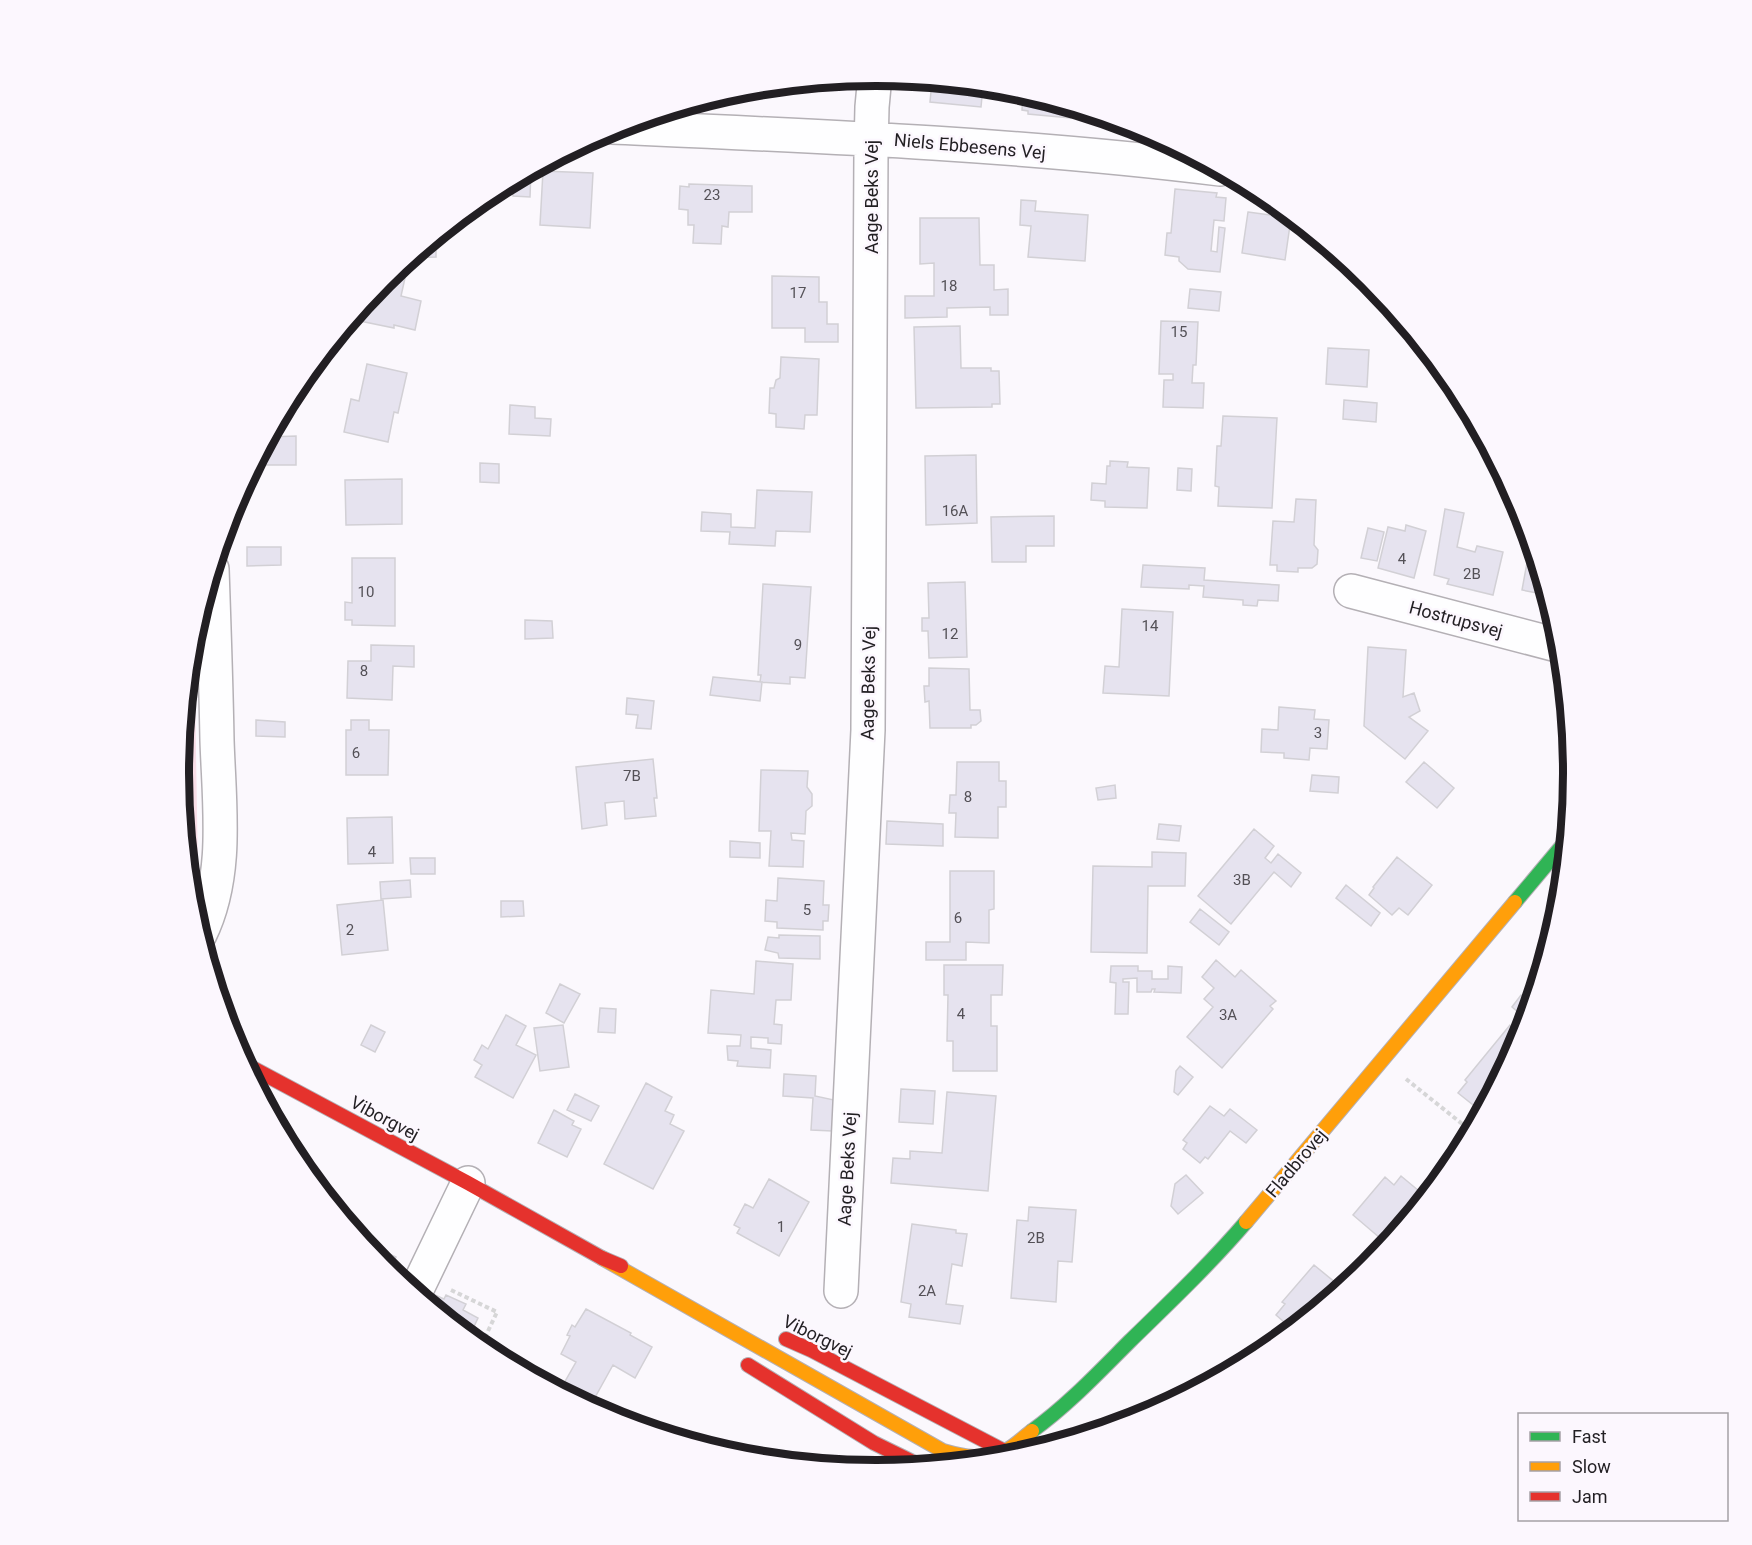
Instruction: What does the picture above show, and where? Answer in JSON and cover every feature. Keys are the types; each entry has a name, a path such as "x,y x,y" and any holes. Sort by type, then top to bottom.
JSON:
{"street":[{"name":"Aage Beks Vej","path":"841,1291 868,730 871,138 874,86"},
{"name":"Niels Ebbesens Vej","path":"639,128 871,138 1147,160 1199,166"},
{"name":"Hostrupsvej","path":"1351,591 1551,643"},
{"path":"206,923 218,879 220,833 213,593"},
{"name":"Fladbrovej","path":"1018,1444 1075,1395 1219,1254 1558,850"},
{"name":"Viborgvej","path":"258,1071 468,1183 602,1258 727,1313"},
{"path":"419,1284 468,1183"},
{"path":"602,1258 943,1450 957,1455"},
{"name":"Viborgvej","path":"602,1258 682,1319"},
{"name":"Viborgvej","path":"769,1332 811,1350 994,1449"},
{"path":"738,1358 873,1443 906,1459"}],"path":[{"path":"1383,1060 1465,1126"},
{"path":"419,1284 497,1312 485,1338"}],"shaded area":[{"path":"195,684 197,875 190,817 189,772 190,728"}],"building":[{"path":"931,88 982,94 981,107 930,102"},
{"path":"1023,102 1071,114 1070,118 1028,114 1028,111 1022,110"},
{"path":"543,172 593,173 590,228 540,225"},
{"path":"531,179 530,197 513,196 513,190"},
{"path":"689,184 752,186 752,212 729,212 728,227 722,226 721,244 693,243 694,225 688,225 688,210 679,209 680,186 689,187"},
{"path":"1175,189 1217,193 1216,197 1226,198 1224,221 1214,220 1211,251 1217,252 1219,227 1225,228 1220,272 1188,269 1179,261 1179,257 1165,255 1167,233 1171,233"},
{"path":"1021,200 1036,201 1035,211 1088,215 1085,261 1028,257 1031,226 1020,225"},
{"path":"1248,212 1279,216 1290,224 1285,260 1242,253"},
{"path":"920,218 979,218 980,265 994,265 994,290 1008,289 1008,315 990,315 990,307 947,308 947,317 905,318 905,296 934,296 934,263 920,264"},
{"path":"436,245 436,257 421,258"},
{"path":"772,276 819,277 819,302 827,302 827,324 838,324 838,342 805,342 805,328 772,328"},
{"path":"401,277 405,278 401,296 421,301 415,330 394,325 394,328 358,321"},
{"path":"1190,289 1221,292 1219,311 1188,308"},
{"path":"1161,321 1198,322 1196,365 1193,365 1192,383 1204,383 1203,408 1163,407 1164,380 1173,380 1173,374 1159,374"},
{"path":"960,326 961,368 991,368 991,371 999,371 1000,404 992,404 992,407 916,408 914,327"},
{"path":"1328,348 1369,350 1367,387 1326,384"},
{"path":"781,357 819,359 817,415 805,415 804,429 776,427 776,414 769,413 770,388 774,388 776,380 780,378"},
{"path":"367,364 407,373 398,413 394,412 388,442 344,432 351,399 359,401"},
{"path":"1344,400 1377,403 1376,422 1343,419"},
{"path":"510,405 535,407 535,418 551,419 550,436 509,434"},
{"path":"1223,416 1277,418 1272,508 1218,506 1219,487 1215,486 1217,446 1221,446"},
{"path":"296,436 296,465 262,465 277,437"},
{"path":"976,455 977,523 926,525 925,456"},
{"path":"1110,461 1128,462 1127,467 1149,468 1147,508 1105,507 1105,501 1091,500 1092,483 1106,484 1107,466 1110,466"},
{"path":"480,463 499,464 499,483 480,482"},
{"path":"1178,468 1192,469 1191,491 1177,490"},
{"path":"402,479 402,524 346,525 345,480"},
{"path":"757,490 812,492 810,532 776,531 775,546 729,544 730,532 701,531 702,512 731,514 731,527 755,528"},
{"path":"1296,499 1316,500 1314,545 1318,550 1317,564 1312,568 1298,568 1298,572 1277,571 1277,565 1270,565 1273,521 1294,522"},
{"path":"1445,509 1464,513 1457,547 1475,552 1477,546 1503,552 1493,595 1447,584 1449,579 1434,575"},
{"path":"1054,516 1054,546 1026,546 1026,562 992,562 991,517"},
{"path":"1406,525 1426,531 1414,578 1378,568 1388,527 1405,531"},
{"path":"1368,528 1384,532 1377,561 1361,558"},
{"path":"247,547 281,547 281,565 247,566"},
{"path":"1528,556 1540,594 1522,590"},
{"path":"352,558 395,558 395,626 352,625 352,620 345,620 345,602 352,603"},
{"path":"1143,565 1205,568 1204,580 1279,585 1278,601 1258,600 1257,606 1243,605 1243,600 1203,597 1204,586 1189,585 1189,589 1141,587"},
{"path":"965,582 967,657 929,658 928,631 922,631 922,618 929,618 928,583"},
{"path":"763,584 811,587 805,678 790,677 790,684 760,682 761,675 758,675"},
{"path":"1122,609 1173,612 1169,696 1103,693 1105,666 1119,667"},
{"path":"525,620 552,621 553,638 525,639"},
{"path":"371,645 414,646 414,667 393,666 392,700 347,698 348,661 371,661"},
{"path":"1368,647 1406,650 1403,697 1414,693 1420,711 1409,717 1428,731 1405,759 1364,726"},
{"path":"929,668 969,669 970,710 980,710 981,721 976,725 971,725 971,728 930,728 929,701 925,702 924,686 929,686"},
{"path":"713,677 762,682 760,701 710,695"},
{"path":"627,698 654,701 651,729 636,728 638,715 626,714"},
{"path":"1279,707 1315,710 1314,719 1329,720 1327,749 1310,748 1309,760 1284,758 1284,753 1261,752 1262,729 1278,730"},
{"path":"256,720 285,722 285,737 256,736"},
{"path":"351,720 369,720 369,730 389,730 388,775 346,775 346,730 351,730"},
{"path":"653,759 657,798 654,798 656,816 625,819 624,801 605,803 607,825 582,829 576,767"},
{"path":"957,762 999,762 999,781 1006,781 1006,807 998,807 998,838 955,837 956,813 949,813 950,795 956,795"},
{"path":"1424,762 1454,788 1437,808 1406,782"},
{"path":"761,770 808,771 807,787 812,794 812,806 806,811 805,834 791,833 792,840 804,841 803,867 769,866 771,831 759,831"},
{"path":"1312,775 1339,777 1338,793 1310,791"},
{"path":"1115,785 1116,798 1098,800 1096,788"},
{"path":"392,817 393,863 348,864 347,818"},
{"path":"887,821 943,824 943,846 886,844"},
{"path":"1159,824 1181,826 1179,841 1157,839"},
{"path":"1254,829 1274,846 1265,858 1271,863 1278,854 1301,873 1291,887 1274,872 1231,924 1198,896"},
{"path":"730,841 760,843 760,858 730,857"},
{"path":"1152,852 1186,853 1185,886 1148,886 1147,953 1091,952 1093,866 1152,867"},
{"path":"1397,857 1432,885 1408,915 1399,908 1392,915 1369,895"},
{"path":"410,858 435,858 435,874 411,874"},
{"path":"950,871 994,871 994,909 989,910 989,943 966,942 966,960 926,960 926,942 950,942"},
{"path":"778,878 824,881 823,905 829,905 828,921 823,921 823,930 777,928 777,922 765,921 766,900 777,901"},
{"path":"410,880 411,897 381,899 380,882"},
{"path":"1346,885 1380,913 1371,926 1336,898"},
{"path":"383,900 388,950 342,955 337,905"},
{"path":"501,901 523,901 524,916 501,917"},
{"path":"1200,909 1229,932 1219,945 1190,922"},
{"path":"779,935 820,936 820,959 779,958 778,953 765,950 768,937 779,938"},
{"path":"1216,960 1235,977 1241,970 1276,1001 1270,1006 1273,1009 1222,1068 1187,1037 1213,1007 1204,999 1214,988 1202,977"},
{"path":"756,961 793,964 791,1000 776,1000 774,1024 782,1025 781,1044 768,1043 768,1038 751,1037 751,1048 771,1050 770,1068 737,1066 738,1061 728,1060 727,1046 740,1046 741,1035 708,1033 711,990 754,994"},
{"path":"944,965 1003,965 1002,995 991,995 991,1026 997,1026 997,1071 953,1071 953,1041 947,1041 948,995 944,995"},
{"path":"1111,966 1138,966 1138,971 1152,971 1152,979 1168,979 1168,966 1182,967 1181,993 1154,992 1155,989 1151,992 1137,992 1137,978 1123,979 1123,982 1129,982 1128,1014 1115,1014 1116,983 1110,982"},
{"path":"560,984 580,994 564,1023 546,1013"},
{"path":"1521,995 1525,998 1519,1013 1512,1007"},
{"path":"600,1008 616,1009 615,1033 598,1032"},
{"path":"506,1015 526,1026 516,1045 536,1055 513,1098 475,1077 482,1065 474,1060 482,1045 488,1049"},
{"path":"371,1025 385,1032 375,1052 361,1045"},
{"path":"563,1025 569,1067 540,1071 534,1028"},
{"path":"1510,1025 1514,1028 1476,1107 1458,1093 1467,1082 1465,1080"},
{"path":"1180,1066 1193,1077 1178,1095 1174,1092 1176,1071"},
{"path":"784,1074 816,1076 815,1096 834,1100 832,1131 811,1130 813,1098 783,1096"},
{"path":"646,1083 672,1097 665,1111 674,1115 670,1124 684,1131 653,1189 604,1164"},
{"path":"901,1089 935,1091 933,1124 899,1122"},
{"path":"947,1092 996,1096 988,1191 891,1183 893,1158 910,1159 910,1151 942,1153"},
{"path":"575,1094 599,1106 591,1121 567,1110"},
{"path":"1210,1106 1224,1116 1230,1109 1257,1130 1246,1143 1230,1131 1208,1159 1205,1157 1200,1163 1183,1149 1187,1143 1183,1140"},
{"path":"554,1110 574,1121 572,1125 581,1129 567,1157 538,1143"},
{"path":"1186,1175 1203,1193 1178,1214 1171,1206 1175,1184"},
{"path":"1401,1176 1419,1191 1380,1238 1353,1215 1385,1177 1394,1185"},
{"path":"769,1179 809,1202 779,1256 737,1233 740,1228 734,1225 745,1204 753,1208"},
{"path":"1029,1207 1076,1210 1072,1262 1058,1261 1056,1302 1011,1298 1017,1220 1028,1221"},
{"path":"912,1224 956,1230 956,1233 967,1234 962,1266 952,1264 946,1304 963,1306 960,1324 909,1317 911,1304 901,1302"},
{"path":"383,1251 396,1257 394,1262"},
{"path":"1314,1265 1336,1283 1286,1324 1276,1315 1285,1304 1282,1302"},
{"path":"428,1293 444,1299 446,1295 466,1304 463,1310 478,1318 473,1329 458,1318"},
{"path":"586,1309 652,1347 635,1378 613,1365 594,1399 563,1384 576,1362 561,1354 570,1336 567,1335 572,1325 575,1327"}],"traffic: fast":[{"path":"1515,902 1558,850"},
{"path":"1032,1431 1095,1376 1204,1268 1246,1222"}],"traffic: slow":[{"path":"1246,1222 1515,902"},
{"path":"602,1258 943,1451 959,1455"},
{"path":"1013,1445 1032,1431"}],"traffic: jam":[{"path":"258,1071 468,1183 602,1258 621,1266"},
{"path":"786,1339 999,1448"},
{"path":"748,1365 874,1443 906,1459"}]}
